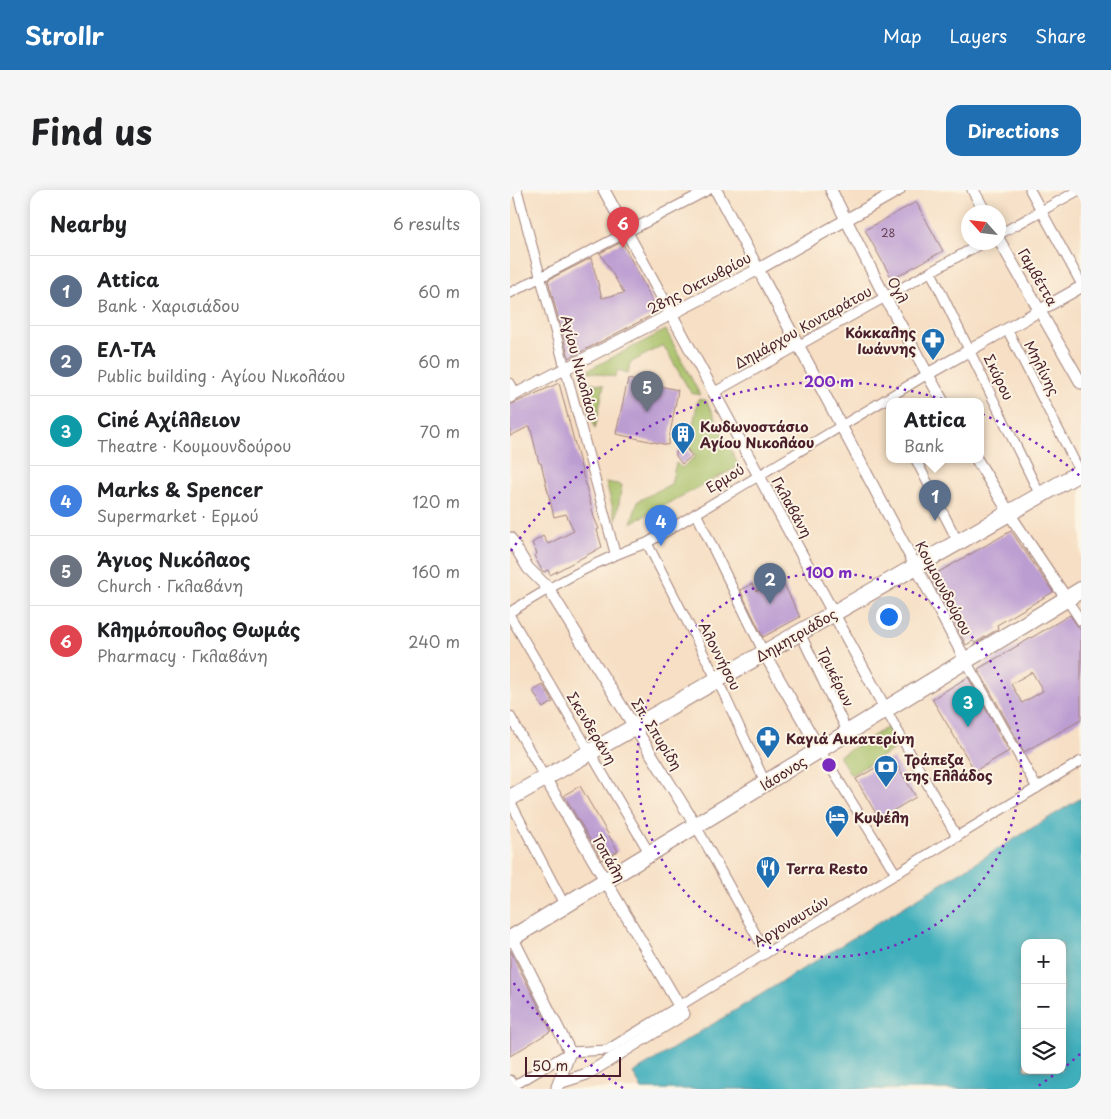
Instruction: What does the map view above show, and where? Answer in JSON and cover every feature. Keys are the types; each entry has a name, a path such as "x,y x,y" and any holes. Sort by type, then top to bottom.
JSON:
{"main road":[{"name":"Δημητριάδος","path":"510,800 545,778 1081,472"},
{"name":"Ιάσονος","path":"511,937 766,784 1081,590"}],"street":[{"name":"Αγίου Νικολάου","path":"517,190 615,553"},
{"name":"Γκλαβάνη","path":"604,190 758,476 957,836"},
{"path":"510,294 708,190"},
{"name":"Κουμουνδούρου","path":"716,190 966,661 1037,788"},
{"name":"Ογλ","path":"831,190 885,298 926,375 940,398"},
{"name":"28ης Οκτωβρίου","path":"513,395 757,270 899,190"},
{"path":"972,190 981,205"},
{"path":"1030,190 1081,283"},
{"path":"1006,231 1079,190"},
{"name":"Δημάρχου Κονταράτου","path":"713,392 970,250"},
{"name":"Γαμβέττα","path":"1006,250 1081,383"},
{"name":"Σκύρου","path":"931,272 1040,495"},
{"name":"Ερμού","path":"888,398 1081,287"},
{"name":"Μηλίνης","path":"1007,329 1081,472"},
{"path":"510,383 513,395"},
{"name":"Ερμού","path":"510,612 548,588 615,553 647,543 885,400"},
{"path":"918,463 958,542"},
{"path":"979,463 1009,513 1081,621"},
{"path":"696,513 764,653 820,750 896,874"},
{"name":"Σπ. Σπυρίδη","path":"510,538 528,568 548,588 696,826 766,954"},
{"name":"Αλοννήσου","path":"647,543 717,680 766,784"},
{"name":"Σκενδεράνη","path":"510,616 650,854"},
{"name":"Τρικέρων","path":"800,632 848,733"},
{"name":"Τοπάλη","path":"510,716 681,1010"},
{"name":"Αργοναυτών","path":"558,1086 587,1074 766,954 1081,760"},
{"path":"510,800 565,906"},
{"path":"511,937 570,1052 558,1086"},
{"name":"Αργοναυτών","path":"511,1085 570,1052 607,1050 681,1010"}],"green space":[{"path":"666,330 700,395 691,393 663,345 630,363 628,373 618,370 615,377 586,371"},
{"path":"583,381 604,385 595,429"},
{"path":"698,399 706,400 739,466 631,523 638,501 671,484 676,463 682,468 696,456 689,447"},
{"path":"606,482 622,485 616,520"},
{"path":"890,726 901,745 851,775 839,756"}],"water":[{"path":"1081,798 1081,1089 642,1089 633,1073"}],"building":[{"path":"916,202 943,251 892,279 865,230"},
{"path":"622,242 658,312 569,358 548,280 591,258 602,298 624,293 600,253"},
{"path":"628,379 678,390 668,445 616,434"},
{"path":"559,383 594,517 599,529 597,530 602,547 550,575 548,570 543,572 534,556 537,554 532,543 543,536 548,544 574,531 566,514 554,517 530,426 510,436 510,405"},
{"name":"Κωδωνοστάσιο Αγίου Νικολάου","path":"684,445 692,456 682,464 676,456 676,452"},
{"path":"1011,531 1053,592 997,625 998,629 975,643 973,641 966,645 930,577"},
{"path":"781,578 800,617 763,637 740,590 752,584 756,591"},
{"path":"1070,615 1081,631 1081,720 1024,752 978,669","holes":["1032,672 1043,691 1022,703 1011,684"]},
{"path":"968,677 1009,751 975,771 932,699"},
{"path":"543,685 553,702 543,708 533,691"},
{"name":"Τράπεζα της Ελλάδος","path":"893,758 916,797 879,819 856,779"},
{"path":"580,786 618,851 602,860 564,795"},
{"path":"510,950 551,1031 510,1056"}],"place":[{"name":"Κλημόπουλος Θωμάς","path":"623,248"},
{"name":"Κόκκαλης Ιωάννης","path":"933,361"},
{"name":"Άγιος Νικόλαος","path":"647,412"},
{"name":"Κωδωνοστάσιο Αγίου Νικολάου","path":"683,455"},
{"name":"Attica","path":"935,521"},
{"name":"Marks & Spencer","path":"661,546"},
{"name":"ΕΛ-ΤΑ","path":"770,604"},
{"name":"Ciné Αχίλλειον","path":"968,727"},
{"name":"Καγιά Αικατερίνη","path":"768,759"},
{"name":"Τράπεζα της Ελλάδος","path":"886,788"},
{"name":"Κυψέλη","path":"837,838"},
{"name":"Terra Resto","path":"768,889"}]}
